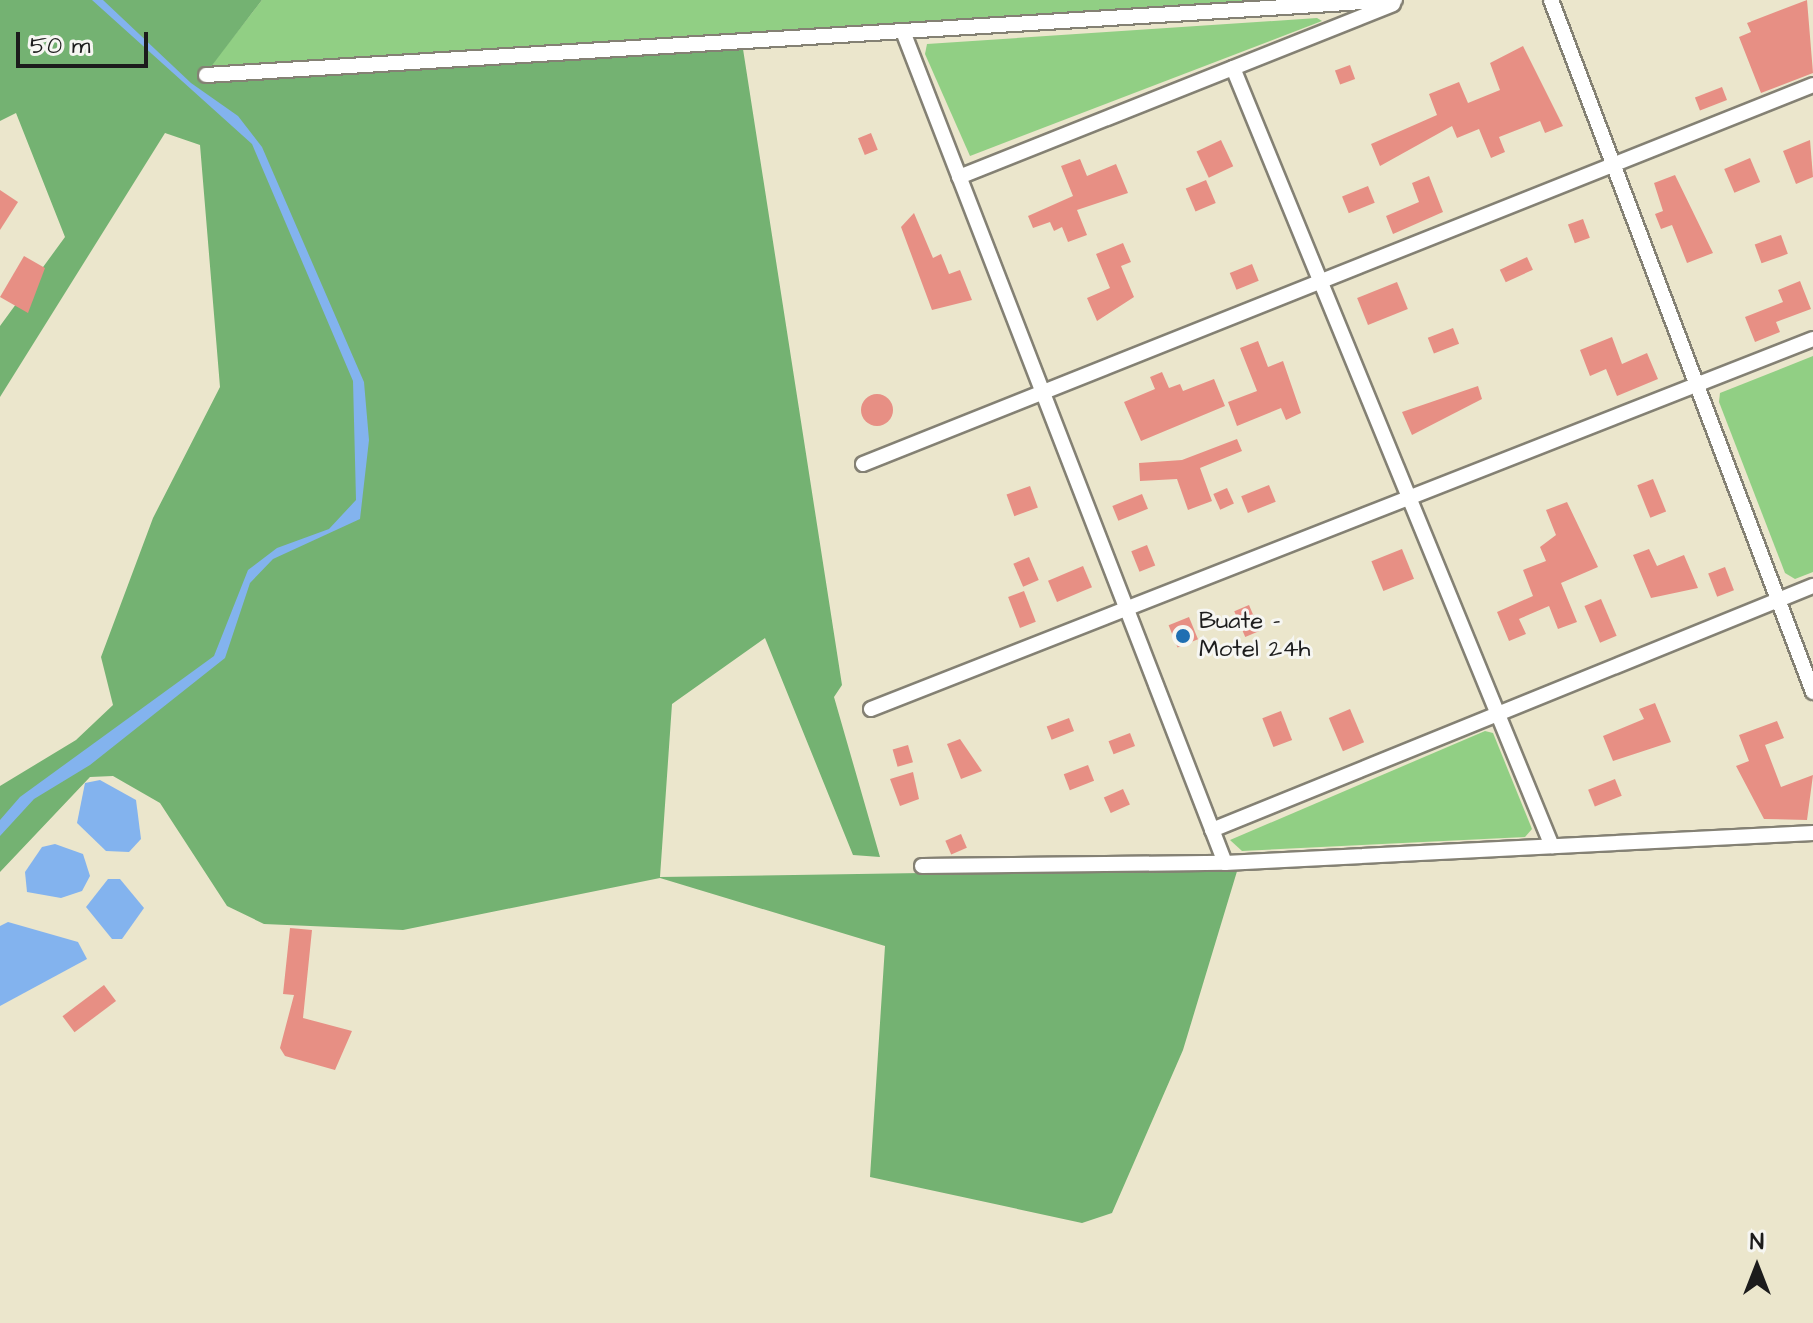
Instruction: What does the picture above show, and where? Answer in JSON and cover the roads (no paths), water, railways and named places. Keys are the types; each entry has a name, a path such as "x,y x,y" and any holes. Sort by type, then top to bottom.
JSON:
{"street":[{"path":"206,75 904,34 1395,0"},
{"path":"959,177 1403,0"},
{"path":"1551,0 1813,692"},
{"path":"904,34 1225,863"},
{"path":"1233,68 1552,846"},
{"path":"863,464 1615,169 1813,85"},
{"path":"871,709 1813,339"},
{"path":"1212,830 1813,586"},
{"path":"922,866 1225,863 1813,833"}],"water":[{"path":"92,0 103,0 191,83 238,116 262,147 364,382 369,440 360,519 273,559 250,583 225,658 90,765 34,799 0,836 0,820 20,797 214,656 248,570 277,548 329,529 356,500 353,381 252,144"},
{"path":"100,780 136,800 141,839 129,852 106,851 77,823 85,783"},
{"path":"55,844 83,854 90,876 82,891 61,898 27,892 25,872 42,847"},
{"path":"108,879 120,879 144,908 122,939 112,939 86,907"},
{"path":"8,922 78,942 87,959 0,1006 0,926"}],"place":[{"name":"Buate - Motel 24h","path":"1183,636"}]}
